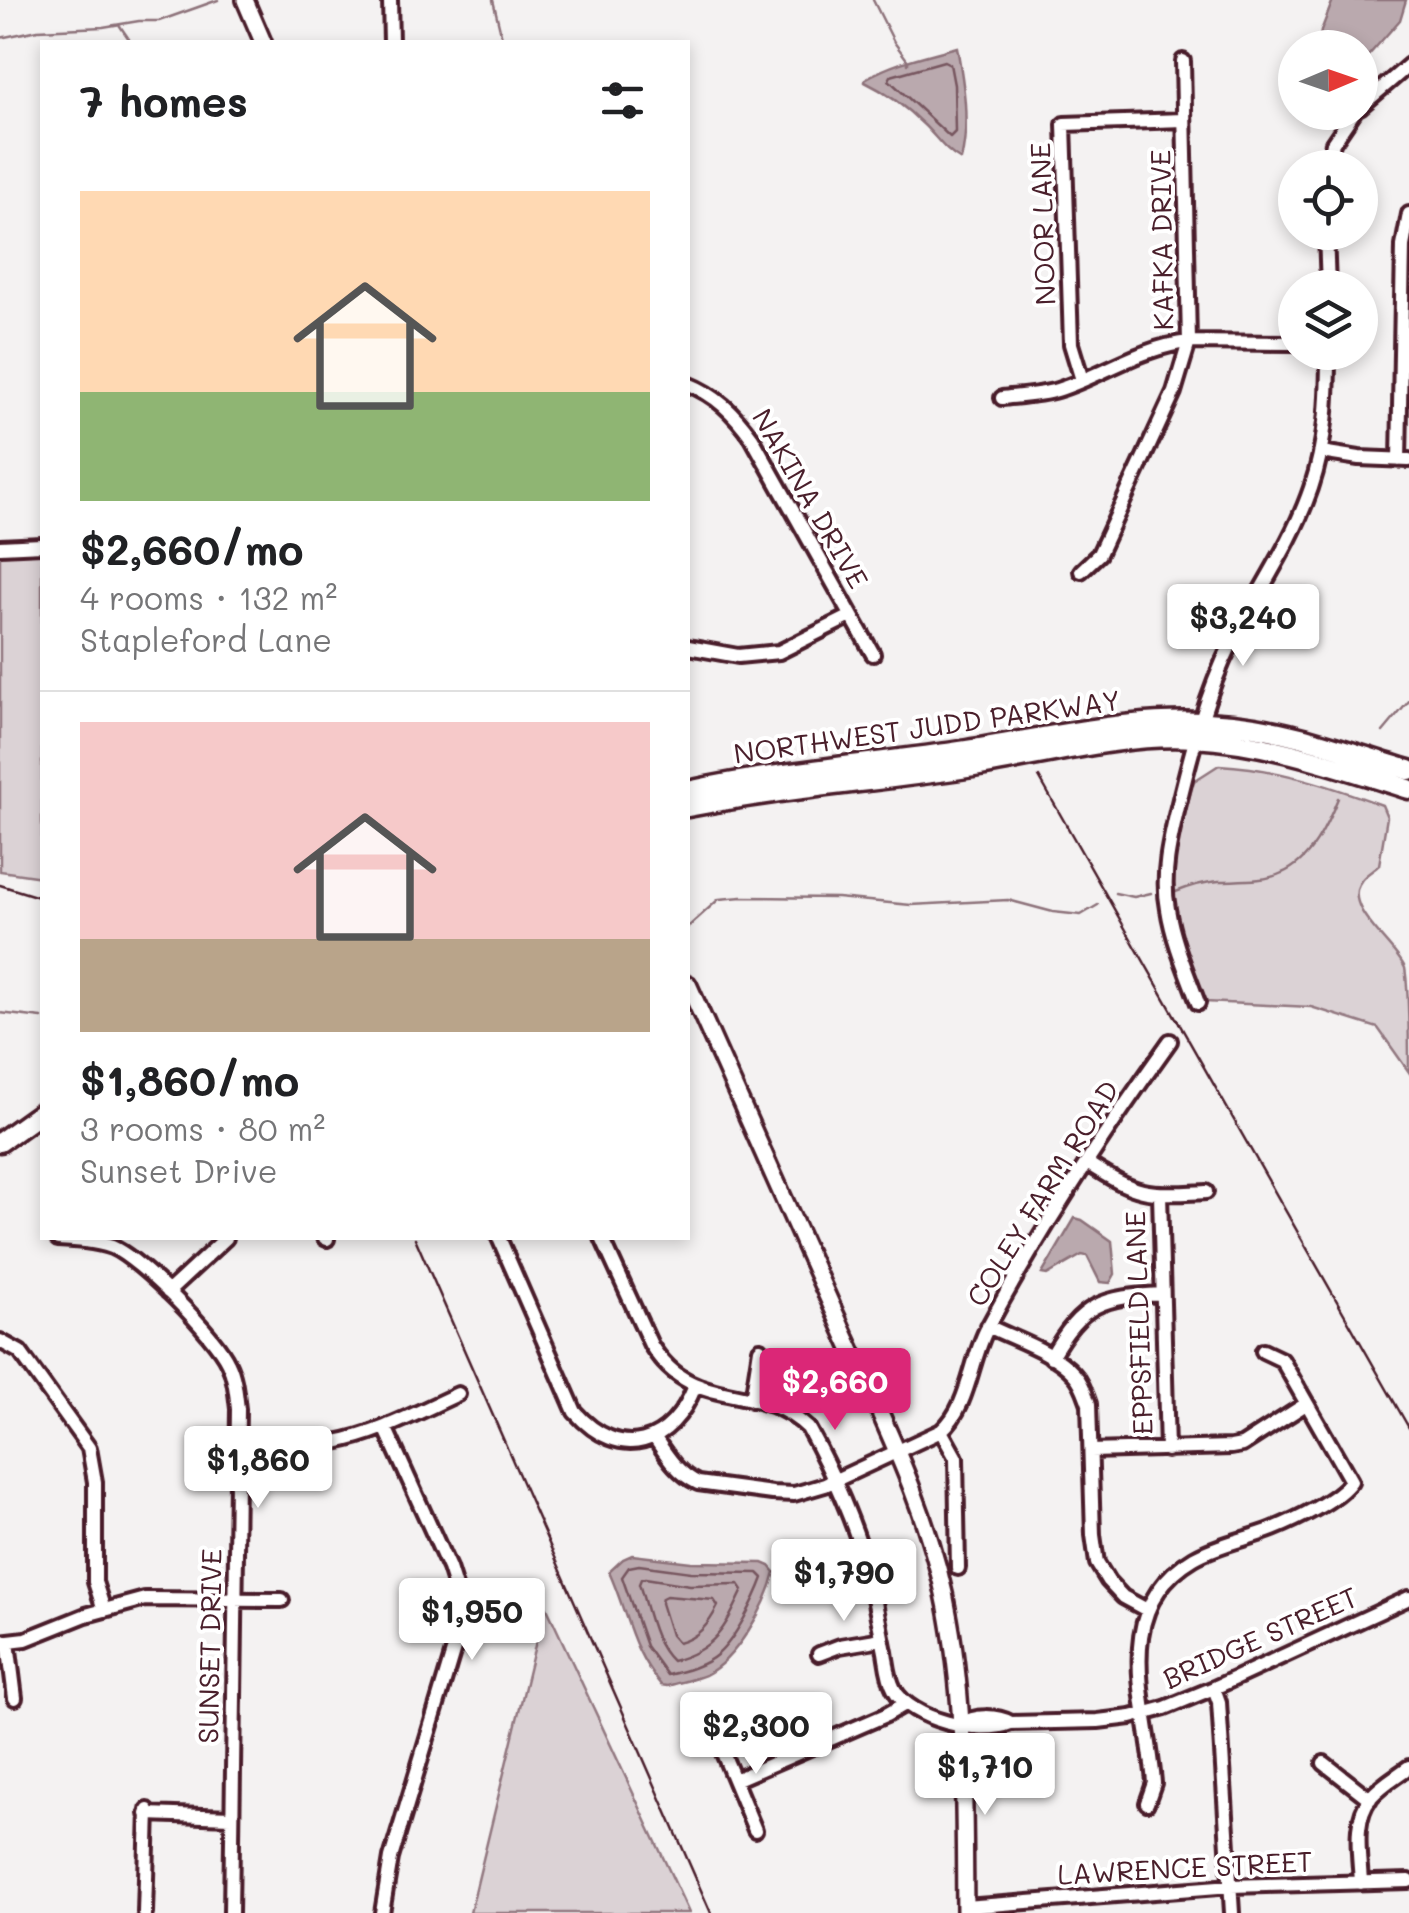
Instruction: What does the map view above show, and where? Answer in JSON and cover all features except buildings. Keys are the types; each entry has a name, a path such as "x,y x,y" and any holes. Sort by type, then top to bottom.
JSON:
{"highway":[{"name":"NORTHWEST JUDD PARKWAY","path":"690,790 1157,720 1280,750 1409,789"},
{"name":"NORTHWEST JUDD PARKWAY","path":"690,807 1245,725 1409,770"},
{"path":"0,1142 40,1113"}],"main road":[{"path":"244,0 262,40"},
{"path":"690,988 897,1452 930,1542 954,1651 961,1724 964,1910"}],"street":[{"path":"390,0 392,40"},
{"name":"KAFKA DRIVE","path":"1081,572 1100,554 1174,392 1189,342 1183,62"},
{"path":"1378,91 1409,65"},
{"name":"NOOR LANE","path":"1082,380 1071,344 1064,124 1184,120"},
{"path":"1322,452 1404,460 1402,246 1409,214"},
{"path":"1002,398 1054,391 1140,353 1172,344 1278,344"},
{"path":"1198,1004 1172,926 1166,891 1171,839 1198,729 1220,668 1296,526 1310,490 1322,452 1328,370"},
{"name":"NAKINA DRIVE","path":"690,385 720,402 743,426 873,654"},
{"path":"0,547 40,545"},
{"path":"690,648 738,656 780,652 851,616"},
{"name":"COLEY FARM ROAD","path":"941,1431 954,1418 961,1403 988,1326 1124,1105 1170,1041"},
{"path":"1087,1163 1133,1190 1160,1194 1206,1192"},
{"name":"EPPSFIELD LANE","path":"1160,1194 1167,1450"},
{"name":"SUNSET DRIVE","path":"80,1240 113,1248 134,1259 222,1351 230,1365 236,1395 237,1443 230,1913"},
{"path":"168,1292 224,1240"},
{"path":"500,1240 575,1412 588,1427 606,1438 638,1442 655,1438 682,1413 695,1386"},
{"path":"603,1240 650,1346 671,1372 695,1386 777,1406 808,1428 859,1541 894,1689 905,1704 886,1716 735,1780"},
{"path":"1051,1357 1075,1321 1100,1304 1122,1297 1162,1294"},
{"path":"988,1326 1051,1357 1075,1375 1082,1386 1088,1404 1097,1562 1123,1597 1147,1610"},
{"path":"0,1340 20,1352 88,1448 96,1482 95,1582 104,1610"},
{"path":"752,1400 760,1348"},
{"path":"1147,1802 1154,1784 1138,1660 1147,1610 1170,1576 1194,1558 1283,1524 1346,1488 1351,1481 1282,1360 1263,1350"},
{"path":"237,1443 335,1442 385,1427 458,1394"},
{"path":"1091,1451 1242,1445 1306,1404"},
{"path":"382,1913 392,1858 458,1632 459,1616 459,1600 449,1568 385,1427"},
{"path":"655,1438 678,1470 698,1484 794,1494 833,1481 941,1431 956,1458 958,1568"},
{"name":"BRIDGE STREET","path":"905,1704 925,1717 973,1728 1098,1721 1146,1713 1182,1702 1409,1598"},
{"path":"15,1698 4,1642 145,1599 282,1600"},
{"path":"820,1654 840,1646 882,1639"},
{"path":"1214,1688 1219,1702 1232,1913"},
{"path":"718,1741 756,1830"},
{"path":"1324,1763 1370,1798"},
{"path":"1361,1883 1360,1818 1370,1798 1409,1767"},
{"path":"145,1913 147,1812 231,1816"},
{"name":"LAWRENCE STREET","path":"964,1910 1231,1886 1409,1881"}],"shaded area":[{"path":"40,541 40,877 0,871 0,545"},
{"path":"1219,765 1302,779 1382,805 1387,817 1379,865 1362,879 1358,903 1405,968 1409,1072 1378,1028 1311,1007 1205,1002 1172,907 1167,877 1194,781"},
{"path":"545,1604 689,1913 470,1913"}],"water":[{"path":"1333,0 1406,0 1400,20 1378,45 1378,30 1321,30"},
{"path":"957,47 966,118 961,160 904,107 865,82 898,64"},
{"path":"1075,1218 1112,1241 1115,1274 1110,1283 1100,1282 1087,1256 1082,1255 1047,1275 1042,1274"},
{"path":"632,1555 691,1562 763,1563 775,1572 758,1615 728,1657 705,1675 667,1686 661,1685 642,1658 609,1572"}],"waterway":[{"path":"0,38 38,30 159,21 218,0"},
{"path":"493,0 503,40"},
{"path":"873,0 908,64"},
{"path":"120,26 130,40"},
{"path":"1383,732 1409,701"},
{"path":"1173,893 1207,882 1251,880 1282,873 1301,860 1317,841 1338,798"},
{"path":"1115,893 1134,897 1151,893"},
{"path":"690,925 719,899 742,897 837,898 911,905 1008,900 1081,915 1098,905"},
{"path":"0,1013 40,1018"}],"railway":[{"path":"1039,777 1409,1428"},
{"path":"0,885 40,897"},
{"path":"416,1240 711,1913"}]}
